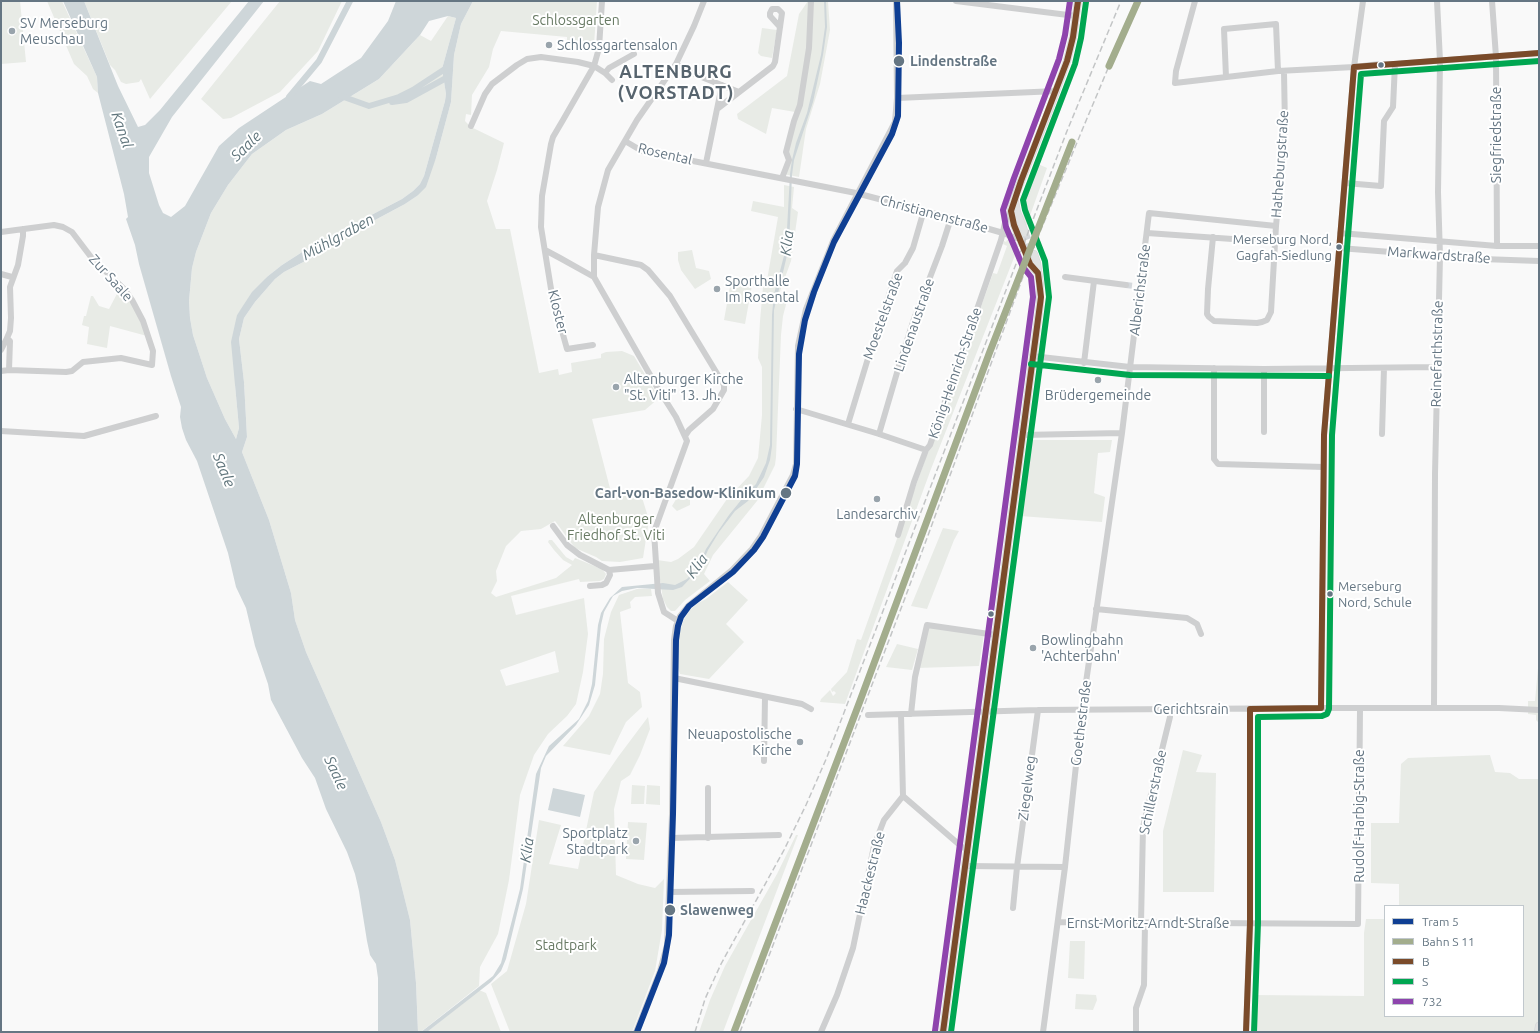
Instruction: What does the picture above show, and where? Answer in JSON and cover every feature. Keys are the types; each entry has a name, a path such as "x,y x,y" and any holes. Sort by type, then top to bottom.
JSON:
{"main road":[{"name":"König-Heinrich-Straße","path":"1011,211 1020,181 1057,91 1071,49 1078,1"},
{"name":"König-Heinrich-Straße","path":"1015,199 1016,212 1025,232"},
{"path":"1011,211 1014,225 1020,240"},
{"path":"943,1032 1041,297 1037,263 1034,254"},
{"path":"1030,264 1038,273"},
{"path":"1538,1032 1539,1026"}],"street":[{"path":"594,277 545,250 541,227 542,196 551,144 553,137 594,66 599,48 602,1"},
{"path":"678,621 664,612 658,592 655,566 654,532 680,462 686,441 685,436 676,417 657,387 594,277 594,255 598,207 608,170 640,116 676,64 704,1"},
{"path":"784,178 789,160 786,152 800,105 809,48 811,1"},
{"path":"636,1032 660,971 668,935 675,635 678,621 688,606 737,566 752,549 761,536 788,487 795,470 798,346 803,319 812,291 830,247 893,128 896,116 896,1"},
{"path":"956,1 1076,16"},
{"path":"1195,1 1176,71 1175,83 1281,71 1539,53"},
{"path":"1322,708 1324,434 1354,67 1363,1"},
{"name":"Reinefarthstraße","path":"1434,708 1437,367 1440,256 1440,61 1437,1"},
{"name":"Siegfriedstraße","path":"1492,1 1496,57 1497,246"},
{"name":"Hatheburgstraße","path":"1213,237 1207,314 1212,320 1262,322 1270,317 1285,127 1276,24 1224,29 1226,78"},
{"path":"717,109 773,66 780,27"},
{"path":"605,73 609,68 634,54"},
{"path":"471,126 485,94 492,84 527,59 535,57 565,59 594,66 605,73 612,80"},
{"path":"676,64 694,74 739,92"},
{"path":"1345,184 1381,186 1384,121 1393,107 1395,64"},
{"path":"706,163 722,85"},
{"path":"897,98 1057,91"},
{"name":"Rosental","path":"625,142 642,151 706,163"},
{"name":"Christianenstraße","path":"706,163 858,193 924,210 1003,233 1020,240"},
{"name":"Moestelstraße","path":"848,424 897,271 905,263 913,248 924,210"},
{"name":"König-Heinrich-Straße","path":"898,535 914,482 926,450 933,438 1003,233 1005,223 1011,211"},
{"name":"Alberichstraße","path":"1130,367 1138,287 1149,213 1276,226"},
{"name":"Lindenaustraße","path":"879,434 900,359 951,218"},
{"name":"Zur Saale","path":"1,371 66,372 84,362 121,358 152,365 153,351 150,338 139,311 125,290 91,257 72,232 56,225 44,225 23,229"},
{"path":"1,232 23,229 18,265 12,277 9,294 11,324 7,338 1,350"},
{"path":"1147,232 1275,242"},
{"name":"Markwardstraße","path":"1340,233 1497,246 1539,246"},
{"name":"Markwardstraße","path":"1339,248 1482,259 1539,261"},
{"name":"Kloster","path":"545,250 552,295 567,349 592,345"},
{"path":"594,255 641,265 648,270 670,296 724,385 724,390 713,409 689,430 685,436"},
{"path":"1,274 12,277"},
{"path":"1065,277 1126,285"},
{"path":"1084,363 1094,281"},
{"path":"7,338 10,341 10,370"},
{"path":"1032,356 1130,367 1264,369 1437,367"},
{"name":"Goethestraße","path":"1043,1032 1065,867 1082,710 1122,433 1130,367"},
{"path":"1214,368 1214,459 1218,464 1324,467"},
{"path":"1382,434 1384,368"},
{"path":"1264,369 1264,432"},
{"path":"796,409 848,424 926,450"},
{"path":"1,431 84,436 156,416"},
{"path":"1022,435 1122,433"},
{"path":"553,526 567,545 580,555 609,570 655,566"},
{"path":"590,586 602,585 606,583 610,575 609,570"},
{"path":"1096,609 1187,618 1197,624 1200,634"},
{"path":"911,714 914,677 927,625 996,634"},
{"path":"674,678 802,704 811,709"},
{"path":"764,697 764,761"},
{"name":"Gerichtsrain","path":"868,715 986,711 1170,709 1498,708 1539,710"},
{"name":"Schillerstraße","path":"1136,1032 1136,1008 1144,984 1143,827 1170,717 1170,709"},
{"path":"1246,1032 1250,923 1250,709"},
{"name":"Rudolf-Harbig-Straße","path":"1358,924 1360,709"},
{"name":"Ziegelweg","path":"1013,908 1038,710"},
{"path":"901,715 903,796 962,847 967,849"},
{"path":"708,788 708,838"},
{"name":"Haackestraße","path":"821,1032 837,995 853,948 874,846 884,820 903,796"},
{"path":"671,838 779,835"},
{"path":"965,866 1065,867"},
{"path":"669,892 752,891"},
{"name":"Ernst-Moritz-Arndt-Straße","path":"1058,922 1358,924"}],"green space":[{"name":"SV Merseburg Meuschau","path":"1,1 20,1 26,62 1,64"},
{"path":"47,1 62,1 97,77 98,93 93,89 87,76 74,64"},
{"path":"84,1 232,1 150,99 141,79 139,82 126,84 121,82 115,70 110,65"},
{"path":"280,1 342,1 318,51 280,92 231,118 223,119 201,99"},
{"path":"473,1 597,1 594,45 567,42 567,37 501,31 493,49 489,67 472,95 471,115 466,114 465,121 471,127 504,143 487,201 496,229 510,229 539,373 558,369 559,375 572,372 571,363 601,358 601,354 606,352 622,351 634,356 659,398 645,410 592,419 612,496 640,491 649,520 643,558 620,562 602,561 575,548 555,521 541,529 521,531 506,546 496,571 497,581 491,593 496,597 556,578 572,565 563,560 554,550 548,542 549,540 552,540 566,557 573,561 575,558 602,569 606,574 604,579 600,581 580,582 579,579 511,596 516,615 584,598 588,634 583,672 576,704 567,716 548,734 534,755 520,795 509,880 498,934 480,967 479,986 422,1031 418,1031 416,983 410,920 395,860 381,822 306,652 295,620 291,593 269,520 242,452 247,437 244,382 239,339 244,318 255,302 275,279 284,272 315,256 347,235 417,196 436,158 451,102 454,55 461,24","holes":["555,651 559,672 506,686 500,670"]},
{"path":"808,1 828,1 830,30 820,84 806,129 799,177 783,174 787,164 784,152 795,112 772,108 766,134 738,119 737,114 787,76 799,14"},
{"path":"448,16 456,18 442,69 446,94 445,101 424,176 420,184 402,199 310,247 282,265 268,276 237,315 235,385 239,428 236,439 225,419 207,378 193,335 190,318 189,301 192,268 196,252 211,213 228,185 252,154 286,130 322,114 379,79 420,35 431,41"},
{"path":"762,28 777,30 772,58 761,56 758,53"},
{"path":"1038,164 1047,168 1026,227 1022,218 1024,205 1031,178"},
{"path":"784,185 794,187 792,208 798,212 791,261 779,294 788,297 783,316 781,335 775,465 757,501 713,555 704,574 710,581 685,600 675,611 671,611 663,599 657,560 671,562 678,559 694,547 727,499 749,476 758,458 762,415 762,367 758,358 760,321 763,287 766,286 778,217 751,211 753,201 784,207"},
{"path":"1007,240 1016,242 1019,245 931,469 845,704 820,702 830,690 833,696 836,693 834,691 832,692 831,689 847,672 857,639 861,640 993,273 997,274 1007,246 1003,244 1004,241 1006,242"},
{"path":"692,250 696,268 709,271 711,279 695,289 681,270 678,260 678,252"},
{"path":"731,281 752,285 745,324 724,320"},
{"path":"120,288 135,306 147,336 110,326 107,348 87,344 89,327 82,325 91,296 93,296 99,306 109,309"},
{"path":"1029,440 1112,440 1110,452 1098,453 1094,493 1105,497 1102,522 1020,516"},
{"path":"678,496 690,498 690,505 677,511 672,506"},
{"path":"943,528 959,531 954,540 927,609 911,606"},
{"path":"728,582 748,600 726,624 744,642 709,679 680,674 678,668 678,641 684,619 690,610 698,603 706,599"},
{"path":"637,589 651,589 652,596 635,597 630,602 631,608 620,612 628,683 640,692 642,707 626,722 610,755 563,746 589,716 600,694 603,674 604,639 611,612 619,595"},
{"path":"927,625 984,633 979,666 917,668"},
{"path":"897,644 918,649 912,670 886,667"},
{"path":"1539,657 1539,723 1536,720 1536,715 1528,714 1528,701 1535,701"},
{"name":"Stadtpark","path":"648,717 650,729 630,775 621,781 614,809 616,875 638,884 655,888 664,879 662,930 655,971 632,1032 510,1032 491,984 507,971 526,904 539,820 561,825 549,864 578,869 594,792"},
{"path":"1183,750 1202,755 1196,772 1216,773 1214,892 1163,892 1163,831"},
{"path":"1490,755 1495,772 1510,773 1519,779 1539,779 1539,1032 1253,1032 1254,995 1364,996 1364,933 1366,919 1384,919 1384,1017 1524,1017 1524,905 1399,905 1399,884 1371,883 1371,823 1399,823 1401,764 1408,758"},
{"path":"632,785 645,786 644,804 631,804"},
{"path":"647,785 660,786 660,805 646,804"},
{"name":"Sportplatz Stadtpark","path":"628,822 647,823 644,860 626,859"},
{"path":"796,835 798,835 723,1032 699,1032 710,1000 725,966 777,874"},
{"path":"1070,941 1085,941 1084,979 1068,978"},
{"path":"479,990 486,993 501,1032 427,1032"},
{"path":"1076,994 1096,995 1097,1000 1093,1010 1075,1009"}],"water":[{"path":"63,1 84,1 118,86 138,127 145,125 160,110 249,1 264,1 172,117 149,157 149,173 159,205 163,213 171,217 185,206 219,146 239,128 310,81 321,84 361,58 388,21 396,1 473,1 461,24 454,55 451,102 436,158 426,187 417,196 405,204 347,235 315,256 284,272 275,279 255,302 244,318 239,339 244,382 247,437 242,452 269,520 291,593 295,620 306,652 381,822 395,860 410,920 416,983 418,1032 378,1032 378,978 376,964 370,955 355,874 347,852 326,809 315,778 302,758 271,700 268,684 255,646 246,608 236,587 228,553 197,461 186,440 182,428 180,417 181,407 139,264 135,245 126,219 128,217 124,194 98,93 97,77","holes":["448,16 456,18 442,69 446,94 445,101 424,176 420,184 402,199 310,247 282,265 252,292 237,315 231,342 239,428 236,439 225,419 207,378 193,335 190,318 189,301 192,268 196,252 211,213 228,185 252,154 286,130 322,114 379,79 420,35 429,21"]},
{"name":"Klia","path":"824,1 826,1 827,27 823,55 813,102 794,160 789,247 774,310 772,446 770,460 764,477 748,501 735,511 719,532 708,550 700,568 682,587 673,590 637,588 622,591 613,596 604,612 601,625 595,685 589,705 576,725 546,756 541,768 523,889 506,959 501,971 491,982 427,1032 421,1032 493,976 501,963 520,889 536,774 549,746 579,719 588,701 592,684 598,625 601,613 610,598 622,587 663,583 675,585 687,579 698,567 706,549 729,515 756,484 766,463 770,445 772,315 774,294 786,248 792,160 796,143 807,113 821,55 825,27"},
{"path":"553,788 585,795 580,817 548,810"}],"waterway":[{"path":"289,97 319,61 350,1"},
{"path":"341,96 369,106 399,97 413,90 448,67"},
{"path":"392,102 406,100 448,77"}],"tunnel":[{"path":"1025,233 1034,254"},
{"path":"1022,243 1030,264"},
{"path":"1126,285 1134,286"}],"railway":[{"path":"695,1032 705,999 721,964 784,850 827,757 1067,131 1121,1"},
{"path":"740,1032 905,598 1035,244 1109,66"}],"tram line":[{"name":"5","path":"637,1032 664,963 669,935 676,640 678,626 681,617 689,606 733,572 754,550 763,537 795,476 797,464 799,354 805,320 814,292 834,242 892,134 898,116 899,43 897,1"}],"transit line":[{"name":"732","path":"935,1031 1033,297 1031,277 1023,267 1006,227 1003,210 1059,59 1065,35 1070,1"},
{"name":"B","path":"943,1032 1041,297 1038,273 1030,264 1014,225 1011,211 1067,61 1073,37 1078,1"},
{"path":"1109,66 1138,1"},
{"name":"S","path":"951,1032 1049,297 1045,261 1025,210 1023,200 1075,64 1081,38 1086,2"},
{"name":"B","path":"1354,67 1539,53"},
{"name":"S","path":"1254,1032 1258,923 1258,717 1322,716 1327,714 1329,709 1332,435 1361,74 1539,61"},
{"name":"B","path":"1321,708 1324,435 1354,67"},
{"path":"734,1032 860,701 989,354 1072,142"},
{"name":"S","path":"1031,364 1130,375 1329,376"},
{"name":"B","path":"1250,709 1321,708"},
{"name":"B","path":"1246,1032 1250,923 1250,709"}],"place":[{"name":"SV Merseburg Meuschau","path":"12,31"},
{"name":"Schlossgartensalon","path":"549,45"},
{"name":"Lindenstraße","path":"899,61"},
{"name":"Merseburg Nord, Gagfah-Siedlung","path":"1339,247"},
{"name":"Sporthalle Im Rosental","path":"717,289"},
{"name":"Brüdergemeinde","path":"1098,380"},
{"name":"Altenburger Kirche \"St. Viti\" 13. Jh.","path":"616,387"},
{"name":"Carl-von-Basedow-Klinikum","path":"786,493"},
{"name":"Landesarchiv","path":"877,499"},
{"name":"Merseburg Nord, Schule","path":"1330,594"},
{"name":"Bowlingbahn 'Achterbahn'","path":"1033,648"},
{"name":"Neuapostolische Kirche","path":"800,742"},
{"name":"Sportplatz Stadtpark","path":"636,841"},
{"name":"Slawenweg","path":"670,910"}],"district":[{"name":"ALTENBURG (VORSTADT)","path":"676,82"}],"park label":[{"name":"Schlossgarten","path":"576,20"},
{"name":"Altenburger Friedhof St. Viti","path":"616,528"}],"water label":[{"name":"Kanal","path":"122,130"},
{"name":"Saale","path":"246,146"},
{"name":"Mühlgraben","path":"338,237"},
{"name":"Saale","path":"224,470"},
{"name":"Saale","path":"336,773"}]}
